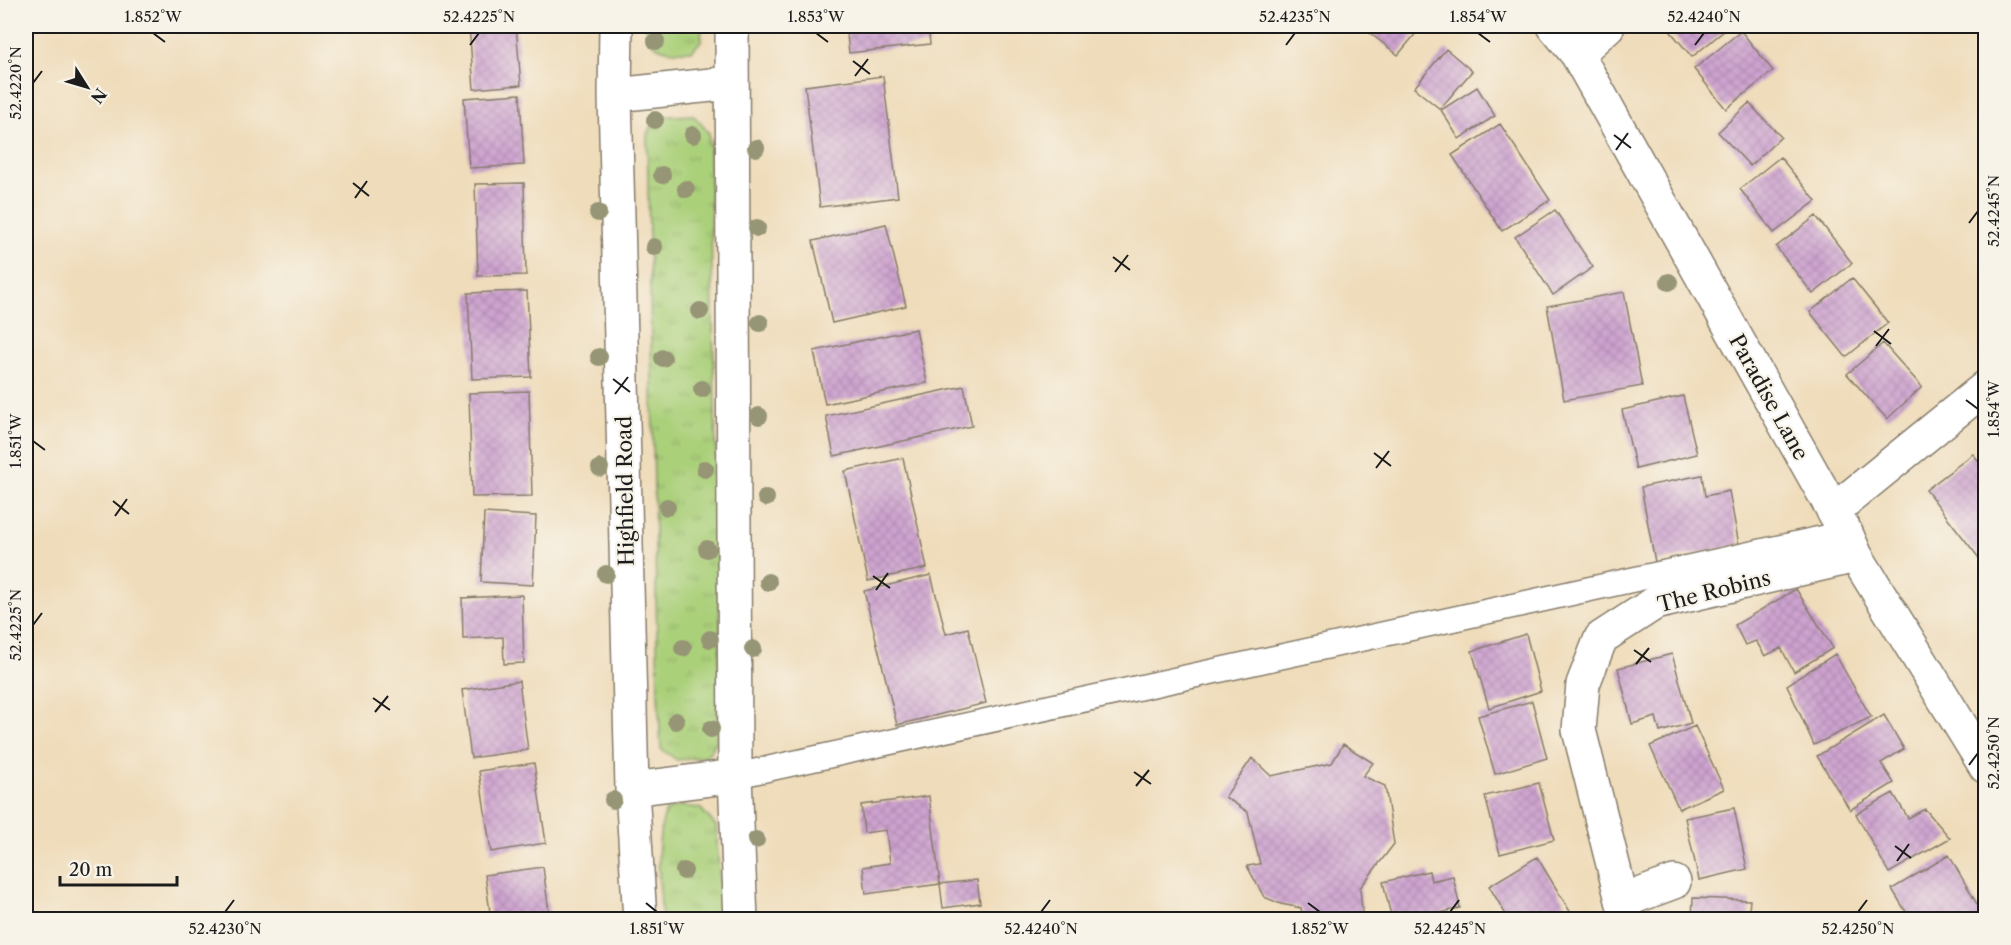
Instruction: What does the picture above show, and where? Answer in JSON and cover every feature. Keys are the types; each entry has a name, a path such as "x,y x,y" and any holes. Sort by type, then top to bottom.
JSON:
{"street":[{"name":"Highfield Road","path":"616,26 615,94 632,789 640,920"},
{"path":"732,26 735,776 741,920"},
{"name":"Paradise Lane","path":"1554,26 1576,54 1845,533 1986,767"},
{"path":"1576,54 1608,26"},
{"path":"615,94 731,83"},
{"path":"1845,533 1986,387"},
{"name":"The Robins","path":"1674,882 1625,910 1579,730 1583,684 1601,638 1655,603 1845,533"},
{"path":"632,789 735,776"}],"lane":[{"path":"735,776 1845,533"}],"green space":[{"path":"646,26 702,26 701,41 692,51 662,49 651,41 647,35"},
{"path":"693,115 709,133 720,636 717,741 706,757 677,760 661,749 658,693 647,135 654,117"},
{"path":"680,806 700,808 716,826 722,919 662,919 658,851 662,824 666,811"}],"building":[{"path":"469,26 516,26 521,85 474,89"},
{"path":"846,26 928,26 930,44 849,53"},
{"path":"1361,26 1422,26 1398,55"},
{"path":"1666,26 1730,26 1692,57"},
{"path":"1741,31 1773,71 1726,109 1694,69"},
{"path":"1446,49 1472,71 1440,109 1414,88"},
{"path":"883,76 898,197 820,207 805,86"},
{"path":"1477,87 1495,116 1459,139 1441,110"},
{"path":"520,94 524,165 469,168 464,98"},
{"path":"1749,103 1781,137 1750,166 1718,132"},
{"path":"1500,124 1550,200 1502,231 1452,155"},
{"path":"1780,157 1816,201 1774,233 1740,189"},
{"path":"524,183 526,275 478,276 475,184"},
{"path":"1555,210 1593,267 1553,295 1515,237"},
{"path":"1816,216 1852,263 1813,294 1776,247"},
{"path":"886,224 906,306 832,323 813,241"},
{"path":"1852,278 1888,323 1846,357 1810,312"},
{"path":"527,291 531,377 472,379 468,293"},
{"path":"1624,292 1642,386 1564,400 1547,306"},
{"path":"916,329 927,383 825,404 814,351"},
{"path":"1883,343 1922,387 1887,419 1847,374"},
{"path":"964,386 972,426 834,456 826,416"},
{"path":"529,391 532,496 472,497 469,393"},
{"path":"1683,396 1697,454 1636,469 1622,410"},
{"path":"1973,454 1986,470 1986,567 1926,490"},
{"path":"903,458 927,568 868,581 845,471"},
{"path":"1702,475 1705,496 1729,491 1739,545 1655,562 1641,487"},
{"path":"484,513 536,516 533,585 481,582"},
{"path":"931,575 946,634 968,628 986,703 897,725 864,591"},
{"path":"1796,589 1833,648 1794,672 1781,648 1765,656 1756,641 1745,645 1735,625"},
{"path":"522,595 524,663 504,664 503,637 463,639 462,598"},
{"path":"1526,634 1541,691 1489,708 1472,651"},
{"path":"1672,654 1691,723 1660,732 1656,717 1632,724 1618,668"},
{"path":"1835,654 1871,717 1814,745 1787,685"},
{"path":"519,681 528,750 471,758 462,690"},
{"path":"1532,701 1547,758 1495,774 1478,716"},
{"path":"1884,715 1904,749 1881,763 1894,783 1850,810 1817,756"},
{"path":"1695,726 1724,789 1679,809 1650,746"},
{"path":"1343,744 1373,763 1363,776 1385,786 1394,844 1360,888 1363,920 1303,920 1301,908 1281,904 1264,897 1247,866 1260,864 1248,812 1225,797 1252,758 1271,776 1332,763"},
{"path":"534,763 546,843 491,852 479,771"},
{"path":"1539,783 1554,840 1500,854 1485,796"},
{"path":"1893,793 1908,818 1925,809 1950,838 1889,873 1856,814"},
{"path":"929,796 940,884 866,894 863,867 890,863 886,830 864,833 861,805"},
{"path":"1734,808 1747,869 1699,880 1685,818"},
{"path":"1949,855 1986,920 1911,920 1892,889"},
{"path":"1537,857 1571,913 1561,920 1509,920 1489,886"},
{"path":"543,867 550,920 491,920 485,875"},
{"path":"1429,871 1431,881 1453,876 1460,908 1440,913 1442,920 1392,920 1383,882"},
{"path":"977,880 980,903 943,908 940,884"},
{"path":"1693,898 1750,900 1748,920 1692,920"},
{"path":"909,916 909,920 890,920 890,918"}]}
